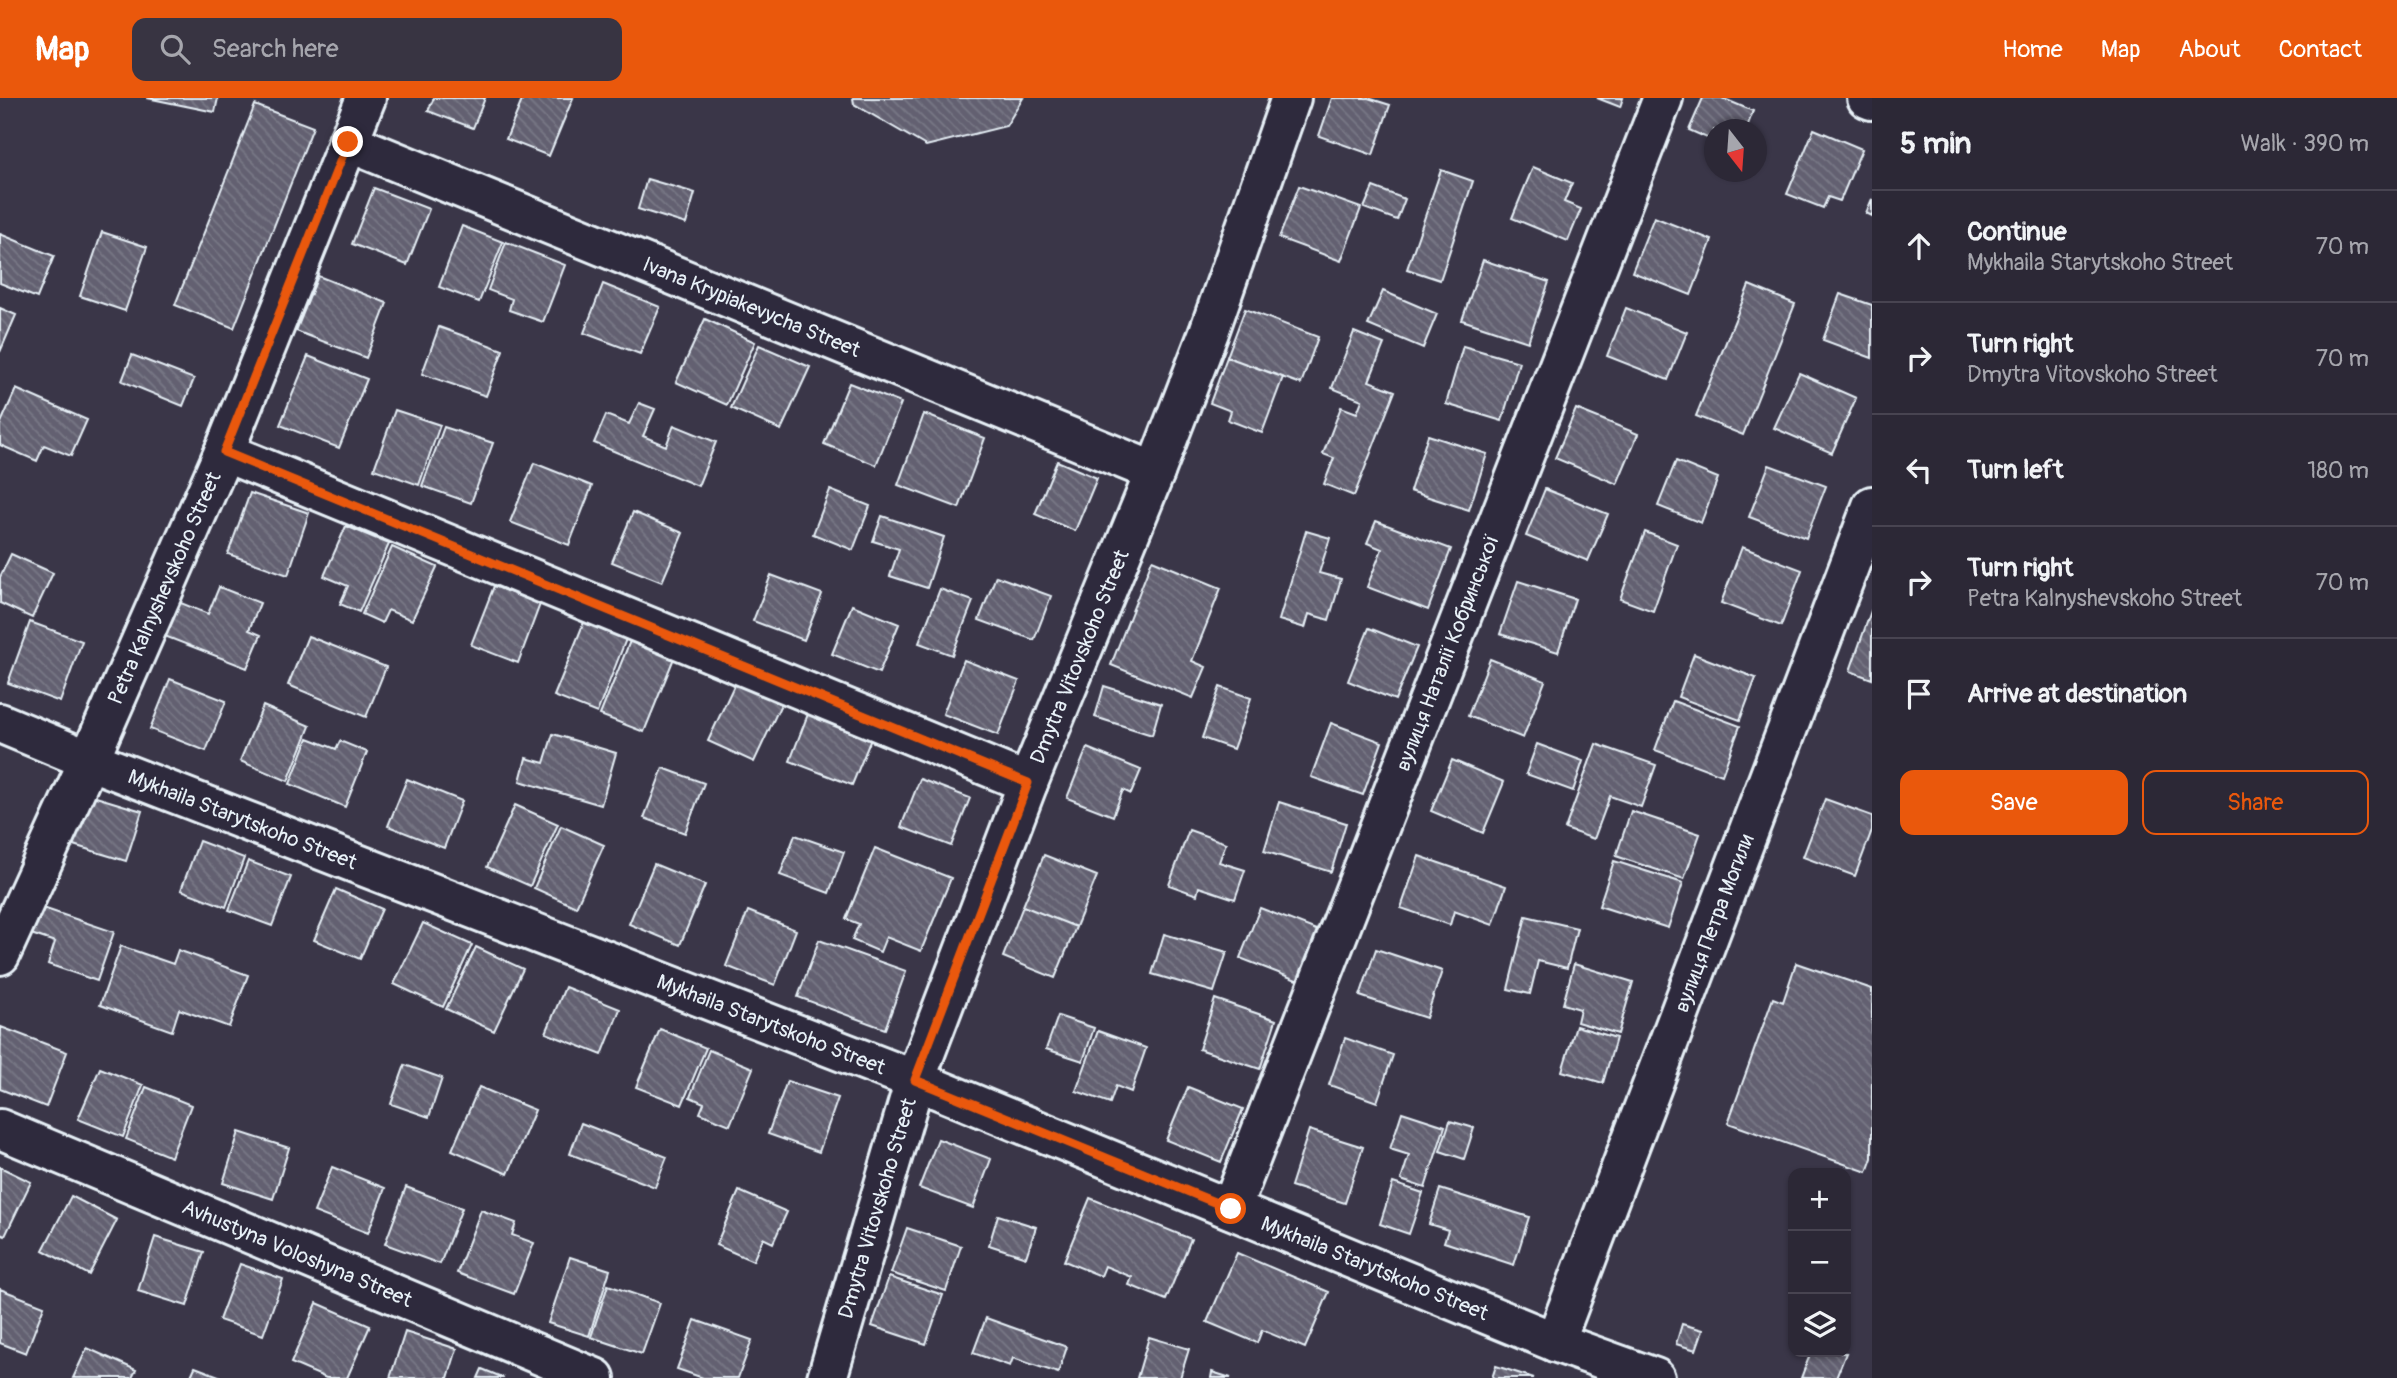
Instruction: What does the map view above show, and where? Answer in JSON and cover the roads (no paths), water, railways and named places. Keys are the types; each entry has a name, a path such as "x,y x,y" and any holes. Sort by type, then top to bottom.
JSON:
{"street":[{"name":"Petra Kalnyshevskoho Street","path":"0,955 224,452 366,98"},
{"name":"Dmytra Vitovskoho Street","path":"827,1378 915,1080 1028,783 1209,332 1291,98"},
{"name":"вулиця Наталії Кобринської","path":"1231,1209 1663,98"},
{"path":"1867,98 1872,100"},
{"name":"Ivana Krypiakevycha Street","path":"348,142 1155,472"},
{"path":"224,452 1028,783"},
{"name":"вулиця Петра Могили","path":"1555,1342 1872,506"},
{"name":"Mykhaila Starytskoho Street","path":"0,723 89,760 915,1080 1555,1342 1655,1378"},
{"name":"Avhustyna Voloshyna Street","path":"0,1129 595,1378"}]}
